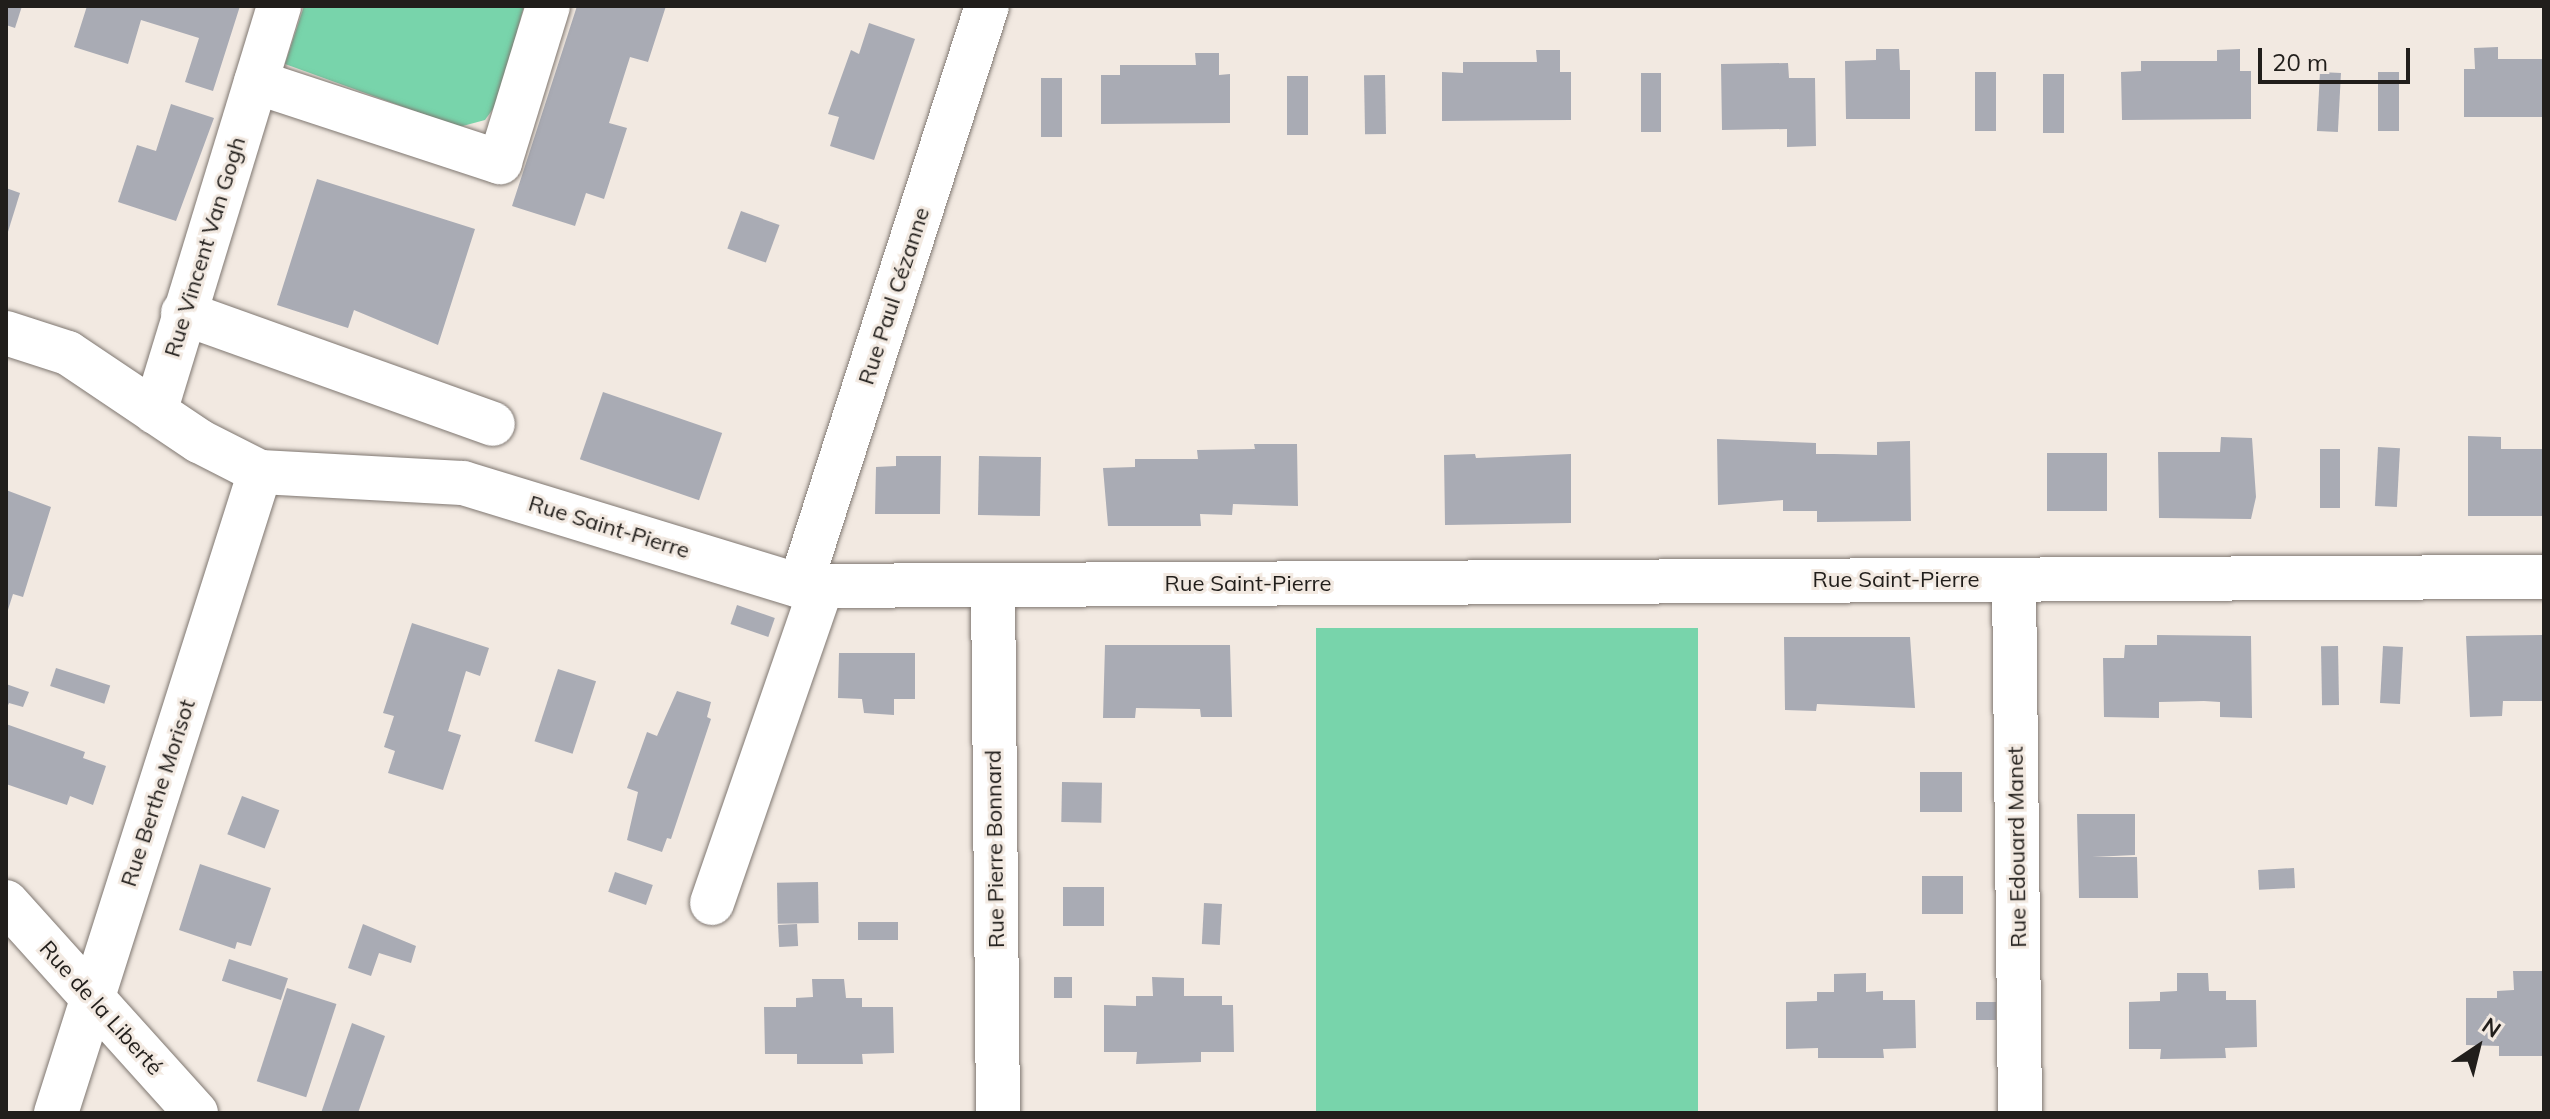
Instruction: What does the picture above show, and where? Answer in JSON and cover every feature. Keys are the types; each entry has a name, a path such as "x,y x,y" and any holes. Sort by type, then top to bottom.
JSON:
{"street":[{"name":"Rue Vincent Van Gogh","path":"155,412 279,6"},
{"path":"256,82 500,162 548,6"},
{"name":"Rue Paul Cézanne","path":"712,903 987,6"},
{"path":"183,313 493,424"},
{"name":"Rue Saint-Pierre","path":"6,333 68,353 155,412 260,472 463,483 811,586 2544,577"},
{"name":"Rue Berthe Morisot","path":"56,1113 260,472"},
{"name":"Rue Edouard Manet","path":"2014,581 2020,1113"},
{"name":"Rue Pierre Bonnard","path":"993,585 998,1113"},
{"name":"Rue de la Liberté","path":"6,902 196,1113"}],"green space":[{"path":"304,6 524,6 498,102 485,120 459,127 285,64"},
{"path":"1316,628 1698,628 1698,1113 1316,1113"}],"building":[{"path":"6,6 22,6 15,28 6,25"},
{"path":"87,6 240,6 213,91 185,82 199,38 141,20 128,64 74,47"},
{"path":"577,6 666,6 648,62 630,57 609,123 627,128 604,199 586,193 575,226 512,206"},
{"path":"869,23 915,39 874,160 830,146 839,117 828,114 851,50 859,54"},
{"path":"2498,47 2498,59 2544,59 2544,117 2464,117 2464,69 2475,69 2474,48"},
{"path":"1876,49 1899,49 1900,70 1910,70 1910,119 1846,119 1845,61 1876,60"},
{"path":"2240,49 2240,71 2251,71 2251,119 2122,120 2121,72 2141,71 2141,61 2217,61 2217,50"},
{"path":"1536,50 1560,50 1560,72 1571,72 1571,120 1442,121 1442,72 1463,73 1463,62 1537,62"},
{"path":"1195,53 1219,53 1219,75 1230,74 1230,123 1101,124 1101,75 1120,75 1120,65 1196,65"},
{"path":"1788,63 1789,78 1815,78 1816,146 1787,147 1787,129 1722,130 1721,64"},
{"path":"1975,72 1996,72 1996,131 1975,131"},
{"path":"2320,72 2341,73 2338,132 2317,131"},
{"path":"2378,72 2399,72 2399,131 2378,131"},
{"path":"1641,73 1661,73 1661,132 1641,132"},
{"path":"2043,74 2064,74 2064,133 2043,133"},
{"path":"1364,75 1385,75 1386,134 1365,134"},
{"path":"1287,76 1308,76 1308,135 1287,135"},
{"path":"1041,78 1062,78 1062,137 1041,137"},
{"path":"171,104 214,118 176,221 118,202 137,145 156,151"},
{"path":"317,179 475,229 438,345 354,310 348,328 277,305"},
{"path":"6,188 20,193 7,235 6,235"},
{"path":"741,211 780,225 766,263 727,249"},
{"path":"603,392 722,433 699,500 580,459"},
{"path":"2468,436 2501,437 2501,449 2544,449 2544,516 2468,516"},
{"path":"2221,437 2252,438 2256,497 2251,519 2159,518 2158,452 2220,452"},
{"path":"1717,439 1816,443 1816,454 1877,455 1877,442 1910,441 1911,521 1817,522 1817,511 1783,511 1783,500 1718,505"},
{"path":"1254,444 1297,444 1298,506 1233,504 1232,515 1200,514 1201,526 1108,526 1103,468 1135,467 1135,459 1198,459 1197,450 1255,449"},
{"path":"2378,447 2400,448 2397,507 2375,506"},
{"path":"2320,449 2340,449 2340,508 2320,508"},
{"path":"2047,453 2107,453 2107,511 2047,511"},
{"path":"1475,454 1476,458 1571,454 1571,523 1445,525 1444,455"},
{"path":"896,456 941,456 940,514 875,514 876,467 896,466"},
{"path":"979,456 1041,457 1040,516 978,515"},
{"path":"6,490 51,507 23,597 13,594 7,613"},
{"path":"737,605 775,618 768,637 730,624"},
{"path":"412,623 489,648 480,676 466,671 448,731 461,735 443,790 388,773 395,751 384,747 394,716 383,713"},
{"path":"2157,635 2251,636 2252,718 2220,717 2220,702 2204,701 2159,702 2159,718 2104,717 2103,658 2124,658 2125,645 2157,645"},
{"path":"2544,635 2544,701 2503,701 2502,716 2470,717 2466,636"},
{"path":"1784,637 1910,637 1915,708 1817,704 1816,711 1785,710"},
{"path":"1105,645 1230,645 1232,717 1201,717 1200,709 1136,708 1135,718 1103,718"},
{"path":"2321,646 2338,646 2339,705 2322,705"},
{"path":"2383,646 2403,647 2400,704 2380,703"},
{"path":"839,653 915,653 915,699 894,699 894,715 864,713 862,699 838,698"},
{"path":"56,668 110,686 104,704 50,686"},
{"path":"558,669 596,681 573,754 535,741"},
{"path":"6,684 29,692 23,707 9,703 6,710"},
{"path":"677,691 711,702 707,717 711,719 671,839 667,838 662,852 627,840 638,792 627,788 647,732 657,736"},
{"path":"6,724 85,752 83,758 106,766 93,805 70,796 67,805 6,784"},
{"path":"1920,772 1962,772 1962,812 1920,812"},
{"path":"1062,782 1102,783 1101,823 1061,822"},
{"path":"242,796 279,810 265,849 227,834"},
{"path":"2077,814 2135,814 2135,855 2092,857 2137,857 2138,898 2079,898"},
{"path":"200,864 271,888 251,946 237,942 235,949 179,930"},
{"path":"2294,868 2295,888 2259,890 2258,870"},
{"path":"615,872 653,885 646,905 608,892"},
{"path":"1922,876 1963,876 1963,914 1922,914"},
{"path":"818,882 819,923 778,924 777,883"},
{"path":"1063,887 1104,887 1104,926 1063,926"},
{"path":"1204,903 1222,904 1220,945 1202,944"},
{"path":"858,922 898,922 898,940 858,940"},
{"path":"363,924 416,946 411,963 379,953 371,976 348,968"},
{"path":"797,924 798,946 779,947 778,925"},
{"path":"229,959 288,978 281,1000 222,981"},
{"path":"2513,971 2544,971 2544,1056 2499,1056 2499,1046 2466,1045 2466,998 2497,998 2497,991 2514,990"},
{"path":"1866,973 1866,992 1883,991 1883,1000 1915,1000 1916,1048 1883,1049 1884,1058 1818,1058 1818,1048 1786,1049 1786,1002 1817,1001 1817,992 1834,992 1834,974"},
{"path":"2177,973 2208,973 2209,991 2226,991 2226,1000 2256,1000 2257,1047 2225,1048 2226,1058 2160,1059 2161,1049 2129,1049 2129,1002 2160,1001 2160,992 2177,991"},
{"path":"1054,977 1072,977 1072,998 1054,998"},
{"path":"1152,977 1184,978 1184,996 1222,996 1222,1005 1233,1005 1234,1052 1201,1052 1201,1062 1136,1064 1137,1052 1104,1052 1104,1005 1136,1006 1136,996 1153,996"},
{"path":"812,979 844,979 846,998 862,998 862,1007 893,1007 894,1053 862,1054 863,1064 797,1064 797,1054 765,1054 764,1007 796,1007 796,998 813,997"},
{"path":"287,988 336,1004 306,1097 257,1081"},
{"path":"1976,1002 1996,1002 1996,1020 1976,1020"},
{"path":"352,1023 385,1036 358,1113 321,1113"}]}
